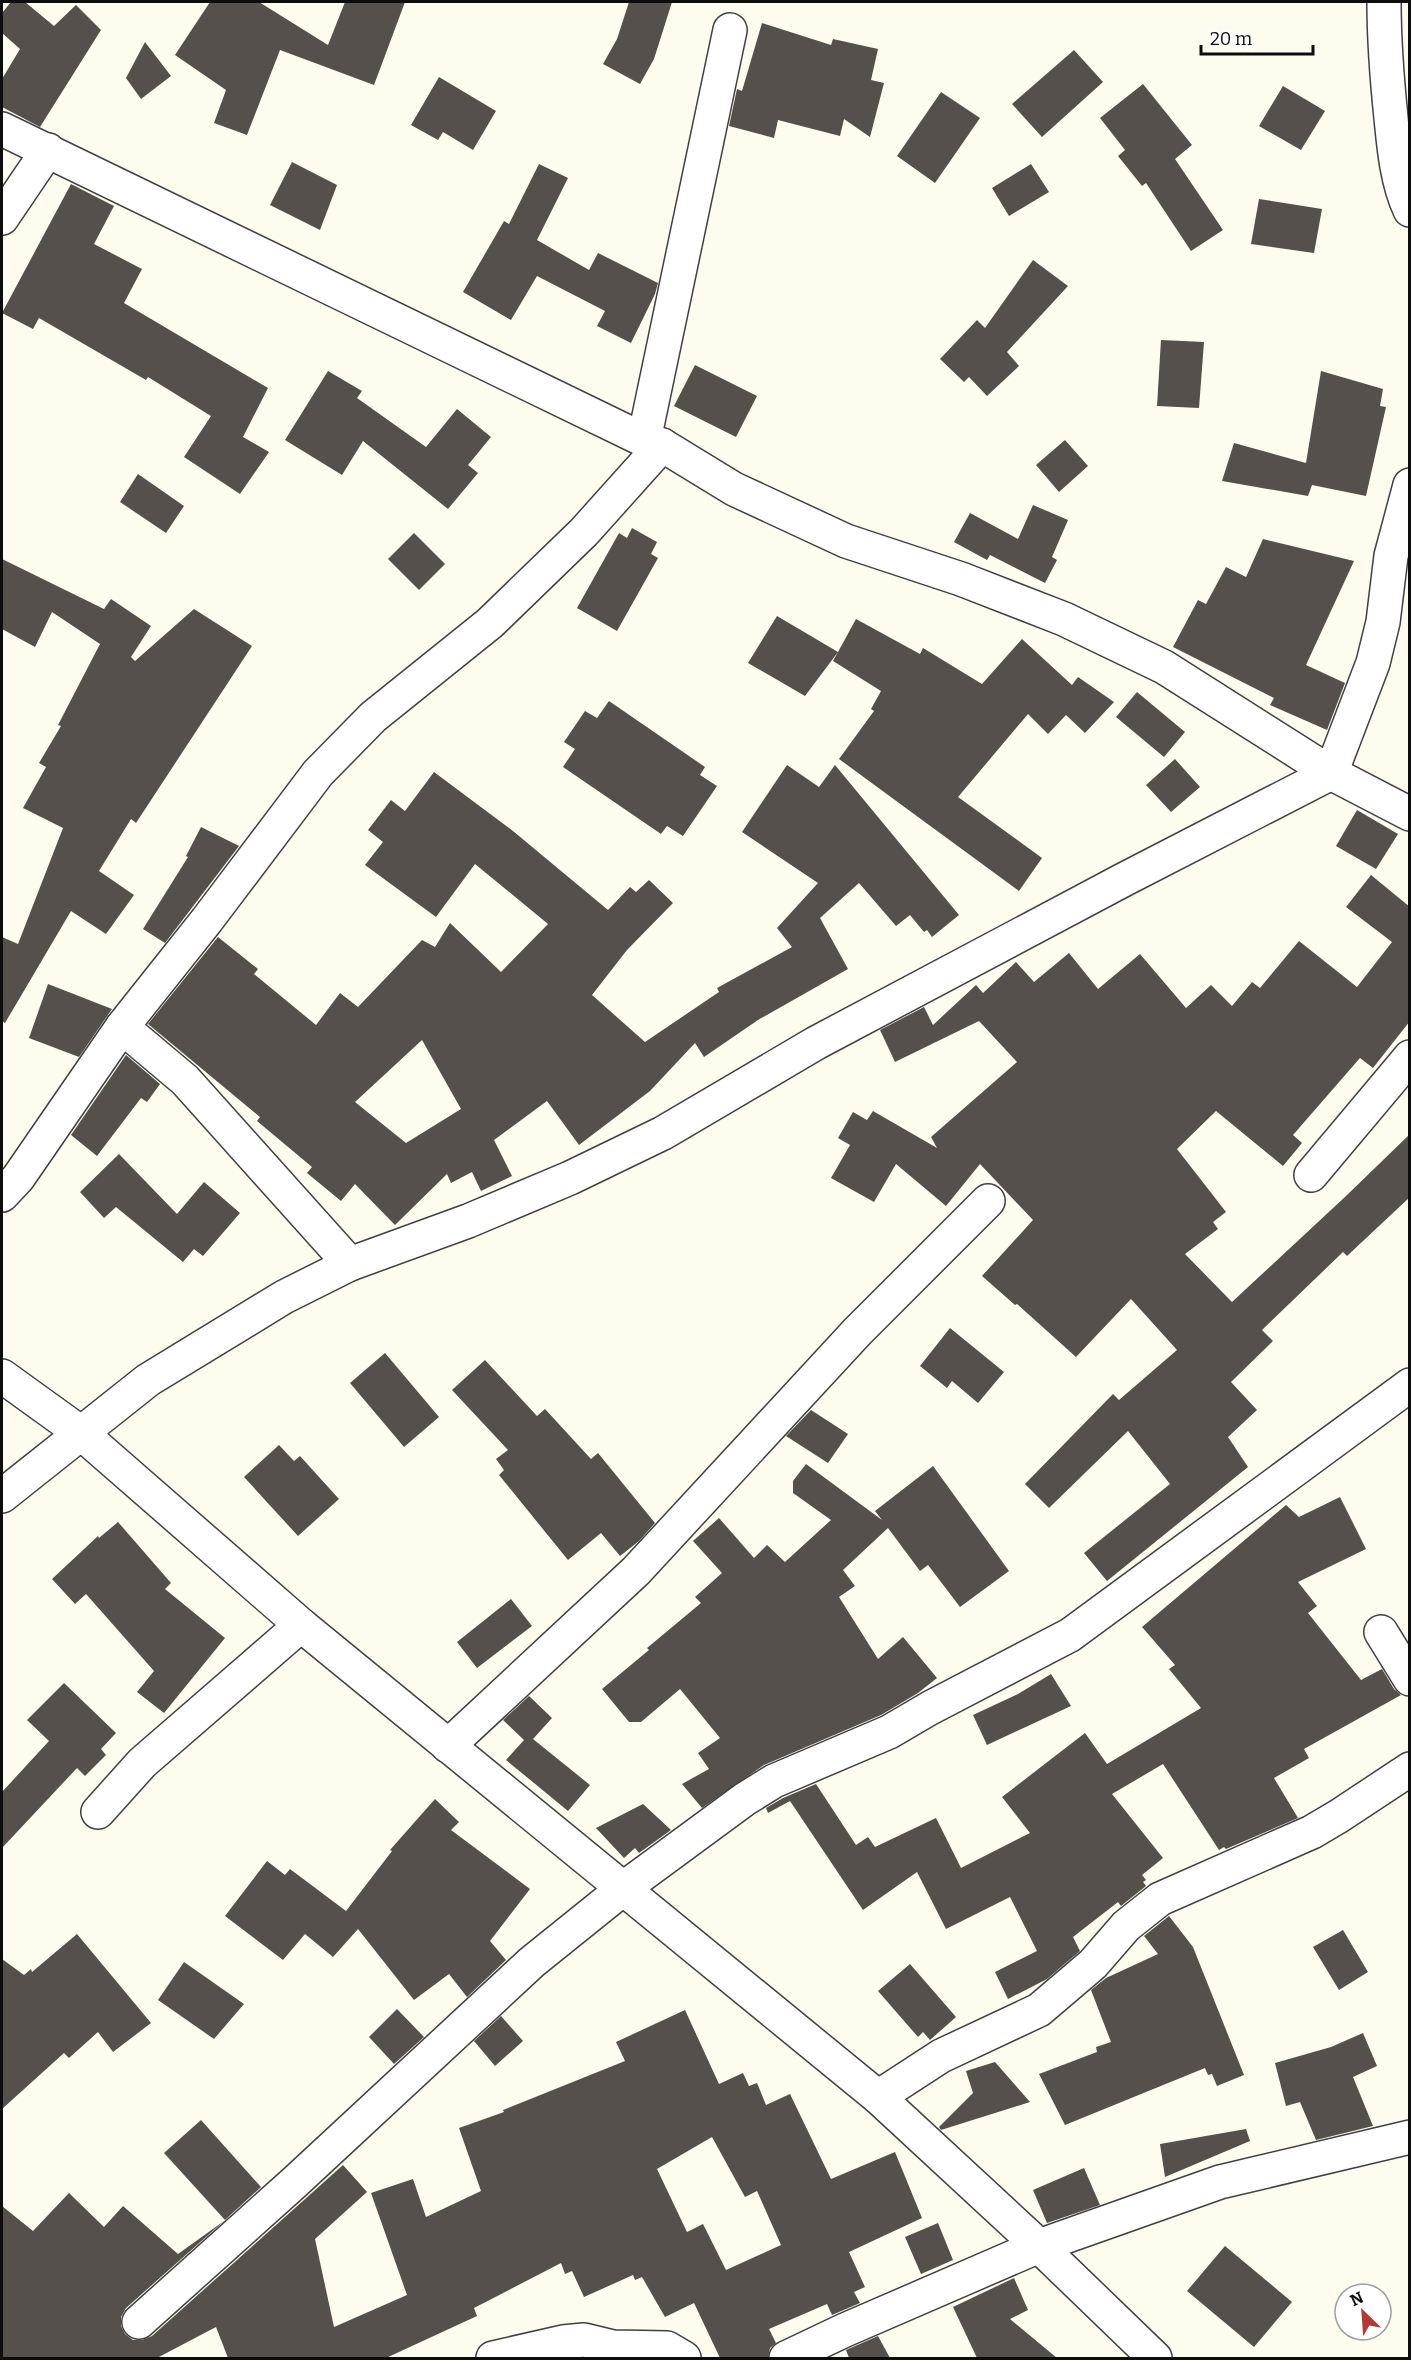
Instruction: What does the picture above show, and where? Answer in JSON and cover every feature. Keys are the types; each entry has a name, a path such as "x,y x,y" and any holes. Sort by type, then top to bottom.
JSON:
{"street":[{"path":"1384,2 1384,47 1394,147 1404,198 1410,210"},
{"path":"2,1195 18,1178 51,1132 122,1027 207,920 318,773 373,717 490,623 584,532 653,442 730,30"},
{"path":"2,129 653,442 734,489 846,541 961,579 1054,615 1164,667 1331,773 1410,814"},
{"path":"2,218 48,150"},
{"path":"2,1496 148,1380 284,1297 350,1264 468,1221 570,1178 663,1133 816,1043 1115,884 1331,773 1373,663 1383,622 1391,556 1410,485"},
{"path":"122,1027 185,1080 350,1264"},
{"path":"1311,1175 1410,1057"},
{"path":"448,1746 636,1571 857,1332 988,1201"},
{"path":"2,1376 81,1434 301,1625 878,2097 1039,2246 1155,2358"},
{"path":"139,2322 295,2182 532,1962 624,1888 745,1799 774,1781 889,1732 1070,1635 1410,1385"},
{"path":"98,1812 142,1762 301,1625"},
{"path":"1381,1632 1410,1679"},
{"path":"878,2097 941,2056 1039,2010 1093,1964 1126,1926 1160,1899 1312,1832 1410,1769"},
{"path":"786,2358 1039,2246 1220,2182 1410,2137"},
{"path":"493,2358 563,2342 584,2340 613,2347 667,2348 684,2358"}],"building":[{"path":"11,2 25,2 54,26 76,5 101,30 40,127 2,107 2,79 20,49 2,33 2,13"},
{"path":"210,2 259,2 328,45 345,2 405,2 374,85 280,50 247,135 214,123 226,90 175,55"},
{"path":"629,2 672,2 654,59 640,84 603,64 617,39"},
{"path":"762,23 831,45 833,39 878,49 871,80 884,83 870,137 844,119 840,136 778,120 774,138 729,126 737,89 742,91"},
{"path":"145,42 171,76 141,99 126,78"},
{"path":"1074,50 1103,82 1042,137 1012,104"},
{"path":"439,77 496,111 473,150 443,132 438,140 411,125"},
{"path":"1143,84 1192,145 1175,159 1223,230 1191,251 1146,183 1142,186 1118,156 1125,150 1100,118"},
{"path":"1283,86 1325,111 1301,150 1259,126"},
{"path":"941,92 980,118 935,183 897,156"},
{"path":"292,162 337,185 320,230 270,205"},
{"path":"539,164 568,178 537,240 589,270 598,253 658,283 631,343 597,326 605,311 537,276 511,320 463,292 504,221 509,224"},
{"path":"1031,164 1049,192 1009,216 992,188"},
{"path":"71,184 114,206 94,244 142,269 124,303 268,388 243,437 269,452 240,494 184,457 211,416 148,377 146,380 39,318 33,329 2,313"},
{"path":"1259,199 1322,209 1314,253 1251,244"},
{"path":"1033,260 1068,286 1007,352 1019,366 987,396 969,377 964,382 940,359 977,320 985,328"},
{"path":"1161,340 1204,342 1199,408 1157,406"},
{"path":"695,365 757,396 736,437 674,406"},
{"path":"328,371 362,391 357,398 426,447 457,409 491,437 468,465 478,473 448,509 363,441 342,475 285,440"},
{"path":"1321,371 1383,389 1380,406 1386,407 1366,496 1312,485 1308,496 1222,481 1234,443 1306,463"},
{"path":"1065,440 1088,466 1059,492 1036,465"},
{"path":"138,474 184,506 166,533 120,502"},
{"path":"1033,505 1068,520 1052,557 1057,560 1045,583 990,555 987,560 954,542 970,513 1018,539"},
{"path":"632,528 657,542 651,554 658,558 617,631 577,608 619,533 627,538"},
{"path":"414,533 445,564 419,590 388,559"},
{"path":"1263,539 1354,561 1306,665 1345,683 1327,730 1270,705 1274,698 1173,647 1198,600 1206,604 1226,567 1246,577"},
{"path":"2,559 104,609 111,599 151,626 131,657 135,661 194,609 252,646 136,823 131,819 99,871 134,895 106,934 71,911 5,1023 2,1021 2,937 18,944 63,828 23,808 46,767 39,763 61,726 58,725 100,644 52,612 35,647 2,629"},
{"path":"777,616 838,652 805,696 748,663"},
{"path":"856,619 920,654 923,648 982,684 1022,639 1072,685 1078,677 1114,702 1085,733 1066,715 1048,734 1028,714 958,797 1042,858 1019,891 839,759 874,711 871,709 881,691 833,661"},
{"path":"1137,692 1185,732 1164,757 1116,717"},
{"path":"609,701 705,767 700,775 717,786 683,836 667,826 661,834 563,767 575,749 564,742 585,711 597,718"},
{"path":"1175,759 1200,787 1171,812 1146,785"},
{"path":"787,765 819,787 835,765 959,915 932,937 927,930 924,932 910,915 896,926 859,883 820,918 848,969 758,1020 704,1057 695,1043 650,1091 579,1145 547,1101 494,1140 512,1176 481,1191 472,1172 451,1183 447,1174 395,1225 355,1184 341,1201 307,1173 312,1167 257,1121 260,1117 148,1024 218,937 258,969 254,974 316,1025 340,993 358,1007 422,940 435,947 450,923 501,972 548,924 475,864 436,917 365,865 383,842 368,830 391,800 405,811 434,772 513,831 608,910 630,887 636,892 649,880 673,903 627,950 592,995 645,1042 719,992 717,988 792,947 777,928 818,883 742,832","holes":["422,1040 461,1109 406,1143 355,1102"]},
{"path":"1357,810 1398,834 1376,869 1336,846"},
{"path":"201,827 239,846 165,943 143,929 188,857 186,856"},
{"path":"1371,875 1410,907 1410,1021 1373,1068 1360,1058 1293,1135 1302,1143 1283,1166 1216,1111 1177,1149 1226,1212 1213,1222 1218,1229 1185,1254 1232,1302 1410,1134 1410,1197 1347,1256 1343,1252 1262,1330 1273,1341 1231,1382 1257,1410 1228,1437 1248,1467 1107,1581 1084,1553 1170,1484 1128,1431 1049,1508 1025,1484 1113,1394 1119,1400 1177,1350 1131,1299 1076,1357 982,1276 1033,1220 980,1164 946,1206 896,1164 874,1202 831,1178 850,1145 838,1138 853,1112 867,1120 873,1111 937,1148 931,1137 1017,1062 979,1021 895,1062 880,1030 924,1007 933,1025 976,985 983,993 1016,962 1034,982 1069,953 1098,989 1140,954 1186,1008 1211,985 1232,1006 1252,982 1260,988 1299,941 1357,987 1392,942 1346,907"},
{"path":"48,984 112,1009 79,1057 29,1038"},
{"path":"126,1055 160,1084 147,1102 141,1098 97,1156 71,1135"},
{"path":"119,1154 177,1214 204,1182 240,1213 203,1256 194,1249 183,1262 116,1207 104,1218 80,1192"},
{"path":"950,1328 1004,1372 978,1403 952,1381 947,1388 920,1366"},
{"path":"385,1353 439,1417 404,1447 350,1383"},
{"path":"485,1360 537,1416 545,1409 591,1459 598,1453 655,1523 639,1541 620,1556 601,1533 568,1560 499,1475 504,1470 496,1459 508,1450 452,1390"},
{"path":"811,1410 848,1434 828,1463 786,1436"},
{"path":"279,1445 294,1461 300,1456 339,1499 298,1536 244,1477"},
{"path":"806,1464 882,1520 875,1511 933,1466 1009,1571 960,1607 928,1565 920,1571 888,1528 843,1570 855,1586 839,1597 878,1659 903,1637 937,1678 918,1693 881,1715 764,1765 702,1808 682,1784 709,1769 698,1753 720,1738 680,1689 641,1722 629,1722 602,1689 701,1603 695,1597 722,1573 693,1541 719,1518 754,1558 767,1545 785,1562 831,1520 793,1493 793,1481"},
{"path":"1340,1497 1366,1549 1298,1582 1317,1606 1308,1613 1361,1680 1382,1669 1394,1689 1401,1695 1304,1749 1309,1758 1274,1778 1298,1818 1226,1849 1224,1847 1219,1850 1163,1764 1112,1794 1163,1858 1142,1875 1146,1880 1143,1882 1146,1886 1121,1906 1118,1902 1073,1937 1080,1951 1047,1979 1008,1999 995,1972 1037,1951 1010,1897 946,1929 917,1872 863,1910 790,1801 768,1813 766,1808 816,1784 856,1845 868,1837 875,1847 936,1818 961,1868 1030,1833 1002,1797 1085,1733 1107,1764 1201,1708 1169,1669 1175,1665 1142,1627 1286,1505 1299,1517"},
{"path":"118,1522 171,1583 165,1589 225,1638 164,1713 137,1692 154,1671 86,1594 75,1604 52,1579 98,1536 99,1538"},
{"path":"511,1599 532,1626 477,1668 457,1642"},
{"path":"1051,1674 1071,1706 987,1745 973,1715 1018,1694"},
{"path":"64,1683 116,1733 101,1749 106,1755 85,1776 77,1768 2,1848 2,1792 49,1741 27,1720"},
{"path":"529,1696 552,1718 533,1739 590,1785 568,1811 506,1760 524,1740 503,1720"},
{"path":"435,1799 459,1822 451,1830 530,1889 490,1941 506,1960 467,1997 449,1974 414,2000 358,1929 333,1957 305,1934 283,1960 225,1916 267,1861 285,1875 290,1869 346,1911 392,1851 390,1850"},
{"path":"643,1804 671,1830 639,1853 635,1848 624,1858 596,1828"},
{"path":"1169,1916 1193,1947 1244,2075 1217,2086 1212,2074 1208,2075 1205,2068 1065,2125 1039,2074 1097,2052 1096,2047 1111,2042 1091,1990 1106,1978 1158,1954 1144,1936"},
{"path":"1343,1930 1368,1972 1339,1990 1313,1947"},
{"path":"77,1934 151,2023 113,2052 98,2032 69,2058 64,2053 2,2109 2,1959 24,1975 31,1969 32,1972"},
{"path":"184,1962 244,2004 214,2039 158,2000"},
{"path":"910,1964 956,2017 930,2040 923,2032 918,2037 878,1991"},
{"path":"397,2009 424,2037 394,2064 369,2037"},
{"path":"685,2010 719,2084 743,2073 749,2086 757,2083 766,2105 790,2094 831,2179 895,2152 922,2218 849,2252 865,2287 854,2292 860,2303 832,2315 827,2304 769,2329 776,2343 770,2348 768,2358 720,2358 694,2303 665,2317 642,2277 635,2280 633,2275 584,2297 572,2271 565,2274 561,2263 474,2308 477,2316 386,2358 228,2358 216,2327 157,2358 2,2358 2,2206 33,2231 69,2193 104,2227 123,2206 178,2254 224,2221 126,2308 121,2317 121,2326 125,2334 133,2340 142,2340 152,2336 343,2165 367,2192 315,2239 334,2327 407,2295 371,2193 413,2179 426,2217 481,2191 459,2128 504,2112 503,2110 625,2061 616,2042","holes":["712,2137 745,2197 757,2191 781,2245 726,2270 703,2224 687,2232 657,2169"]},
{"path":"501,2016 523,2041 495,2066 474,2041"},
{"path":"1363,2033 1377,2066 1353,2077 1373,2126 1316,2140 1300,2102 1286,2106 1275,2063 1331,2047"},
{"path":"995,2062 1030,2102 941,2130 939,2127 973,2093 966,2071"},
{"path":"201,2120 261,2187 225,2220 164,2153"},
{"path":"1246,2129 1250,2141 1165,2177 1160,2144"},
{"path":"1084,2168 1100,2205 1047,2223 1033,2190"},
{"path":"938,2223 953,2260 921,2274 905,2237"},
{"path":"1225,2246 1292,2302 1254,2347 1187,2291"},
{"path":"1014,2278 1028,2310 1010,2319 1057,2358 977,2358 953,2307"},
{"path":"878,2336 890,2358 849,2358 846,2350"}]}
